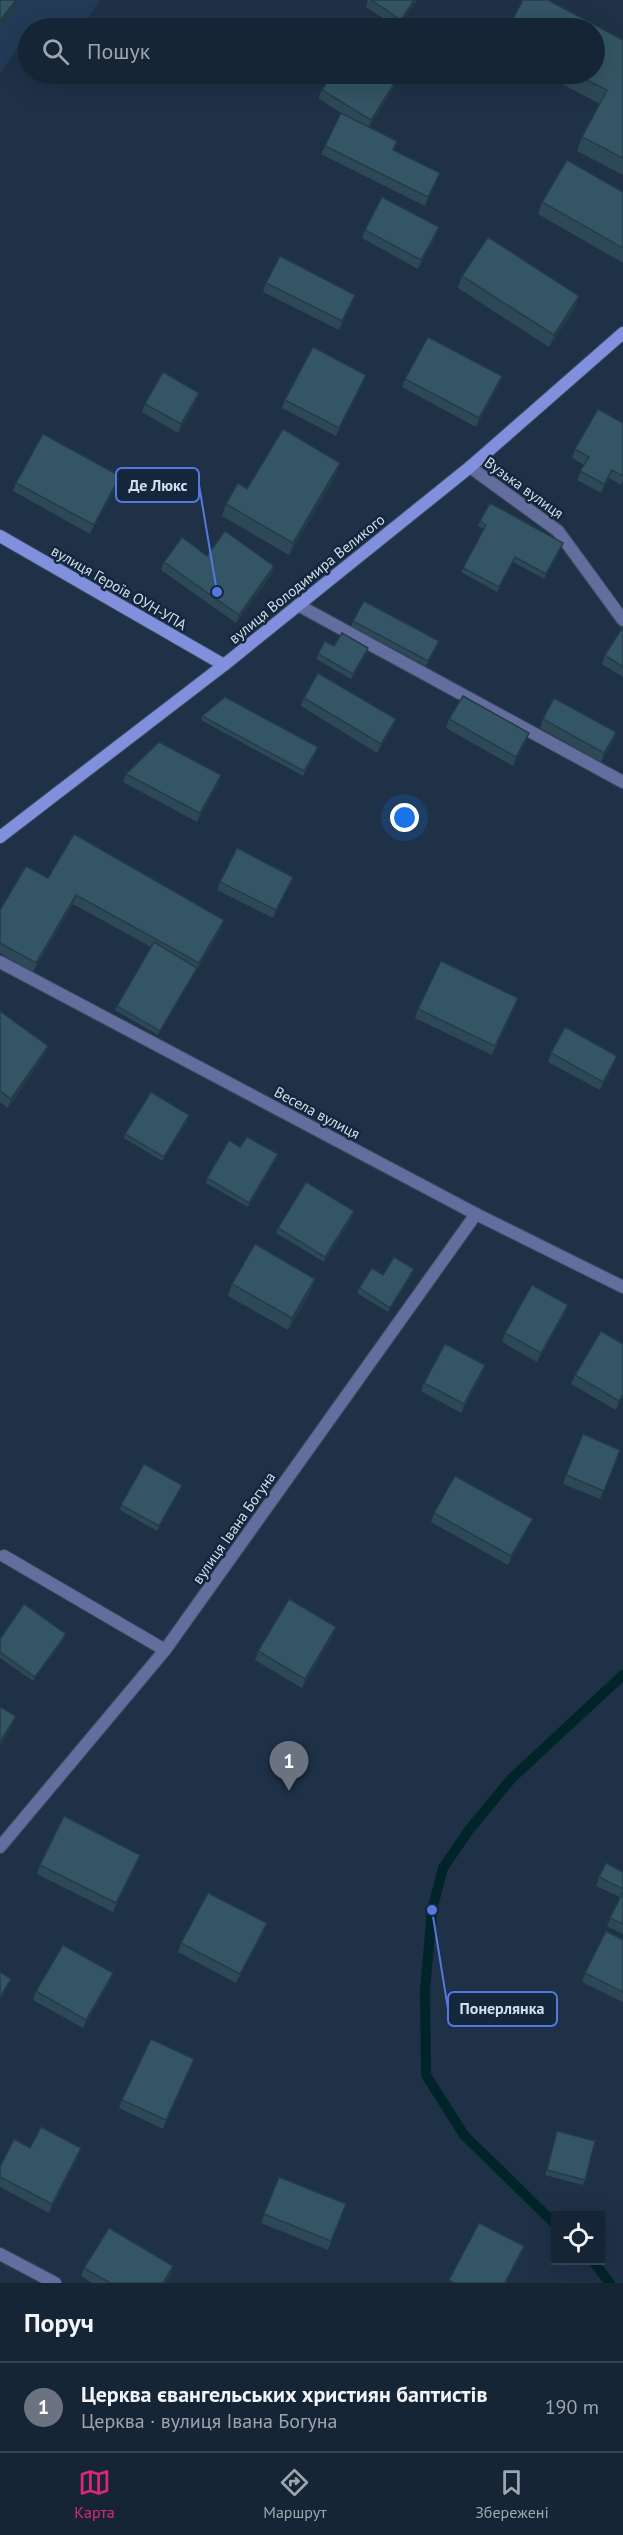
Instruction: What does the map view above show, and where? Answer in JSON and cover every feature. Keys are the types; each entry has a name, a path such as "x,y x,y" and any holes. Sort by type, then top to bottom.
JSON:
{"street":[{"name":"вулиця Володимира Великого","path":"0,837 224,665 470,467 623,333"},
{"name":"Вузька вулиця","path":"470,467 558,531 623,620"},
{"name":"вулиця Героїв ОУН-УПА","path":"0,536 224,665"},
{"path":"298,605 623,782"},
{"name":"Весела вулиця","path":"0,962 476,1214 623,1287"},
{"name":"вулиця Івана Богуна","path":"0,1847 165,1650 476,1214"},
{"path":"4,1556 165,1650"},
{"path":"0,2254 55,2283"}],"shaded area":[{"path":"0,0 100,0 88,18 18,18 18,47 0,73"}],"building":[{"path":"0,0 16,0 0,21"},
{"path":"371,0 414,0 402,18 398,18"},
{"path":"523,0 548,0 582,18 513,18"},
{"path":"605,30 623,40 623,158 582,137 607,90 595,84 605,84"},
{"path":"326,84 394,84 371,120 322,90"},
{"path":"341,113 397,141 393,150 440,173 428,197 325,146"},
{"path":"567,160 623,192 623,248 542,202"},
{"path":"382,197 439,227 421,260 365,230"},
{"path":"488,237 579,296 554,335 462,276"},
{"path":"280,256 355,295 342,321 266,283"},
{"path":"428,337 502,376 479,418 405,379"},
{"path":"313,347 366,375 339,428 285,400"},
{"path":"163,372 199,393 181,424 145,404"},
{"path":"598,409 623,423 623,476 612,470 604,484 580,471 589,457 575,449"},
{"path":"283,429 340,463 293,543 226,504 238,483 247,489"},
{"path":"43,434 120,476 94,525 16,483"},
{"path":"490,503 563,543 546,574 515,557 499,587 463,568 486,525 480,521"},
{"path":"225,531 274,566 239,615 164,562 182,537 207,556"},
{"path":"364,601 439,641 428,661 353,621"},
{"path":"623,627 623,667 605,655"},
{"path":"342,633 368,648 353,674 318,654 325,641 334,646"},
{"path":"318,673 396,719 381,744 304,698"},
{"path":"463,696 529,733 516,757 449,719"},
{"path":"225,697 318,747 304,771 202,716"},
{"path":"554,698 616,732 604,753 543,719"},
{"path":"159,742 221,775 200,813 126,774"},
{"path":"74,834 224,920 199,963 76,895 36,963 0,943 0,910 26,866 48,878"},
{"path":"237,848 293,877 276,910 220,882"},
{"path":"154,942 197,968 160,1031 117,1006"},
{"path":"441,961 518,998 495,1046 418,1009"},
{"path":"0,1011 48,1046 11,1099 0,1091"},
{"path":"565,1027 617,1056 603,1082 551,1053"},
{"path":"151,1092 189,1115 164,1157 125,1134"},
{"path":"247,1137 278,1154 249,1203 207,1178 229,1140 240,1147"},
{"path":"306,1182 354,1211 325,1257 278,1228"},
{"path":"255,1244 315,1279 292,1318 232,1284"},
{"path":"394,1257 414,1269 390,1308 359,1288 372,1268 383,1275"},
{"path":"532,1285 568,1305 541,1353 505,1333"},
{"path":"601,1331 623,1344 623,1394 619,1401 575,1375"},
{"path":"445,1344 485,1365 464,1404 424,1383"},
{"path":"583,1434 620,1450 604,1491 566,1475"},
{"path":"144,1464 182,1485 159,1526 121,1505"},
{"path":"455,1476 533,1519 511,1556 434,1513"},
{"path":"289,1599 336,1627 305,1679 258,1651"},
{"path":"24,1604 66,1634 35,1677 0,1652 0,1639"},
{"path":"0,1707 16,1716 0,1742"},
{"path":"64,1816 140,1855 116,1903 40,1865"},
{"path":"606,1863 623,1872 623,1889 599,1877"},
{"path":"623,1892 623,1924 610,1918"},
{"path":"208,1893 267,1923 240,1974 181,1943"},
{"path":"606,1931 623,1940 623,1992 585,1973"},
{"path":"63,1945 113,1973 86,2020 36,1991"},
{"path":"0,1972 11,1979 0,1997"},
{"path":"151,2039 194,2059 166,2120 122,2100"},
{"path":"41,2127 81,2148 52,2204 0,2177 0,2167 14,2139 30,2148"},
{"path":"557,2131 595,2141 585,2180 547,2170"},
{"path":"279,2177 346,2204 331,2241 264,2214"},
{"path":"479,2223 524,2246 505,2283 454,2283 449,2280"},
{"path":"109,2228 173,2266 163,2283 110,2283 84,2268"}],"waterway":[{"path":"551,2220 464,2135 426,2075 425,1990 432,1910 443,1868 469,1830 511,1779 623,1675"},
{"path":"596,2265 610,2283"}],"place":[{"name":"Де Люкс","path":"217,592"},
{"name":"Церква євангельських християн баптистів","path":"289,1791"},
{"name":"Понерлянка","path":"432,1910"}]}
